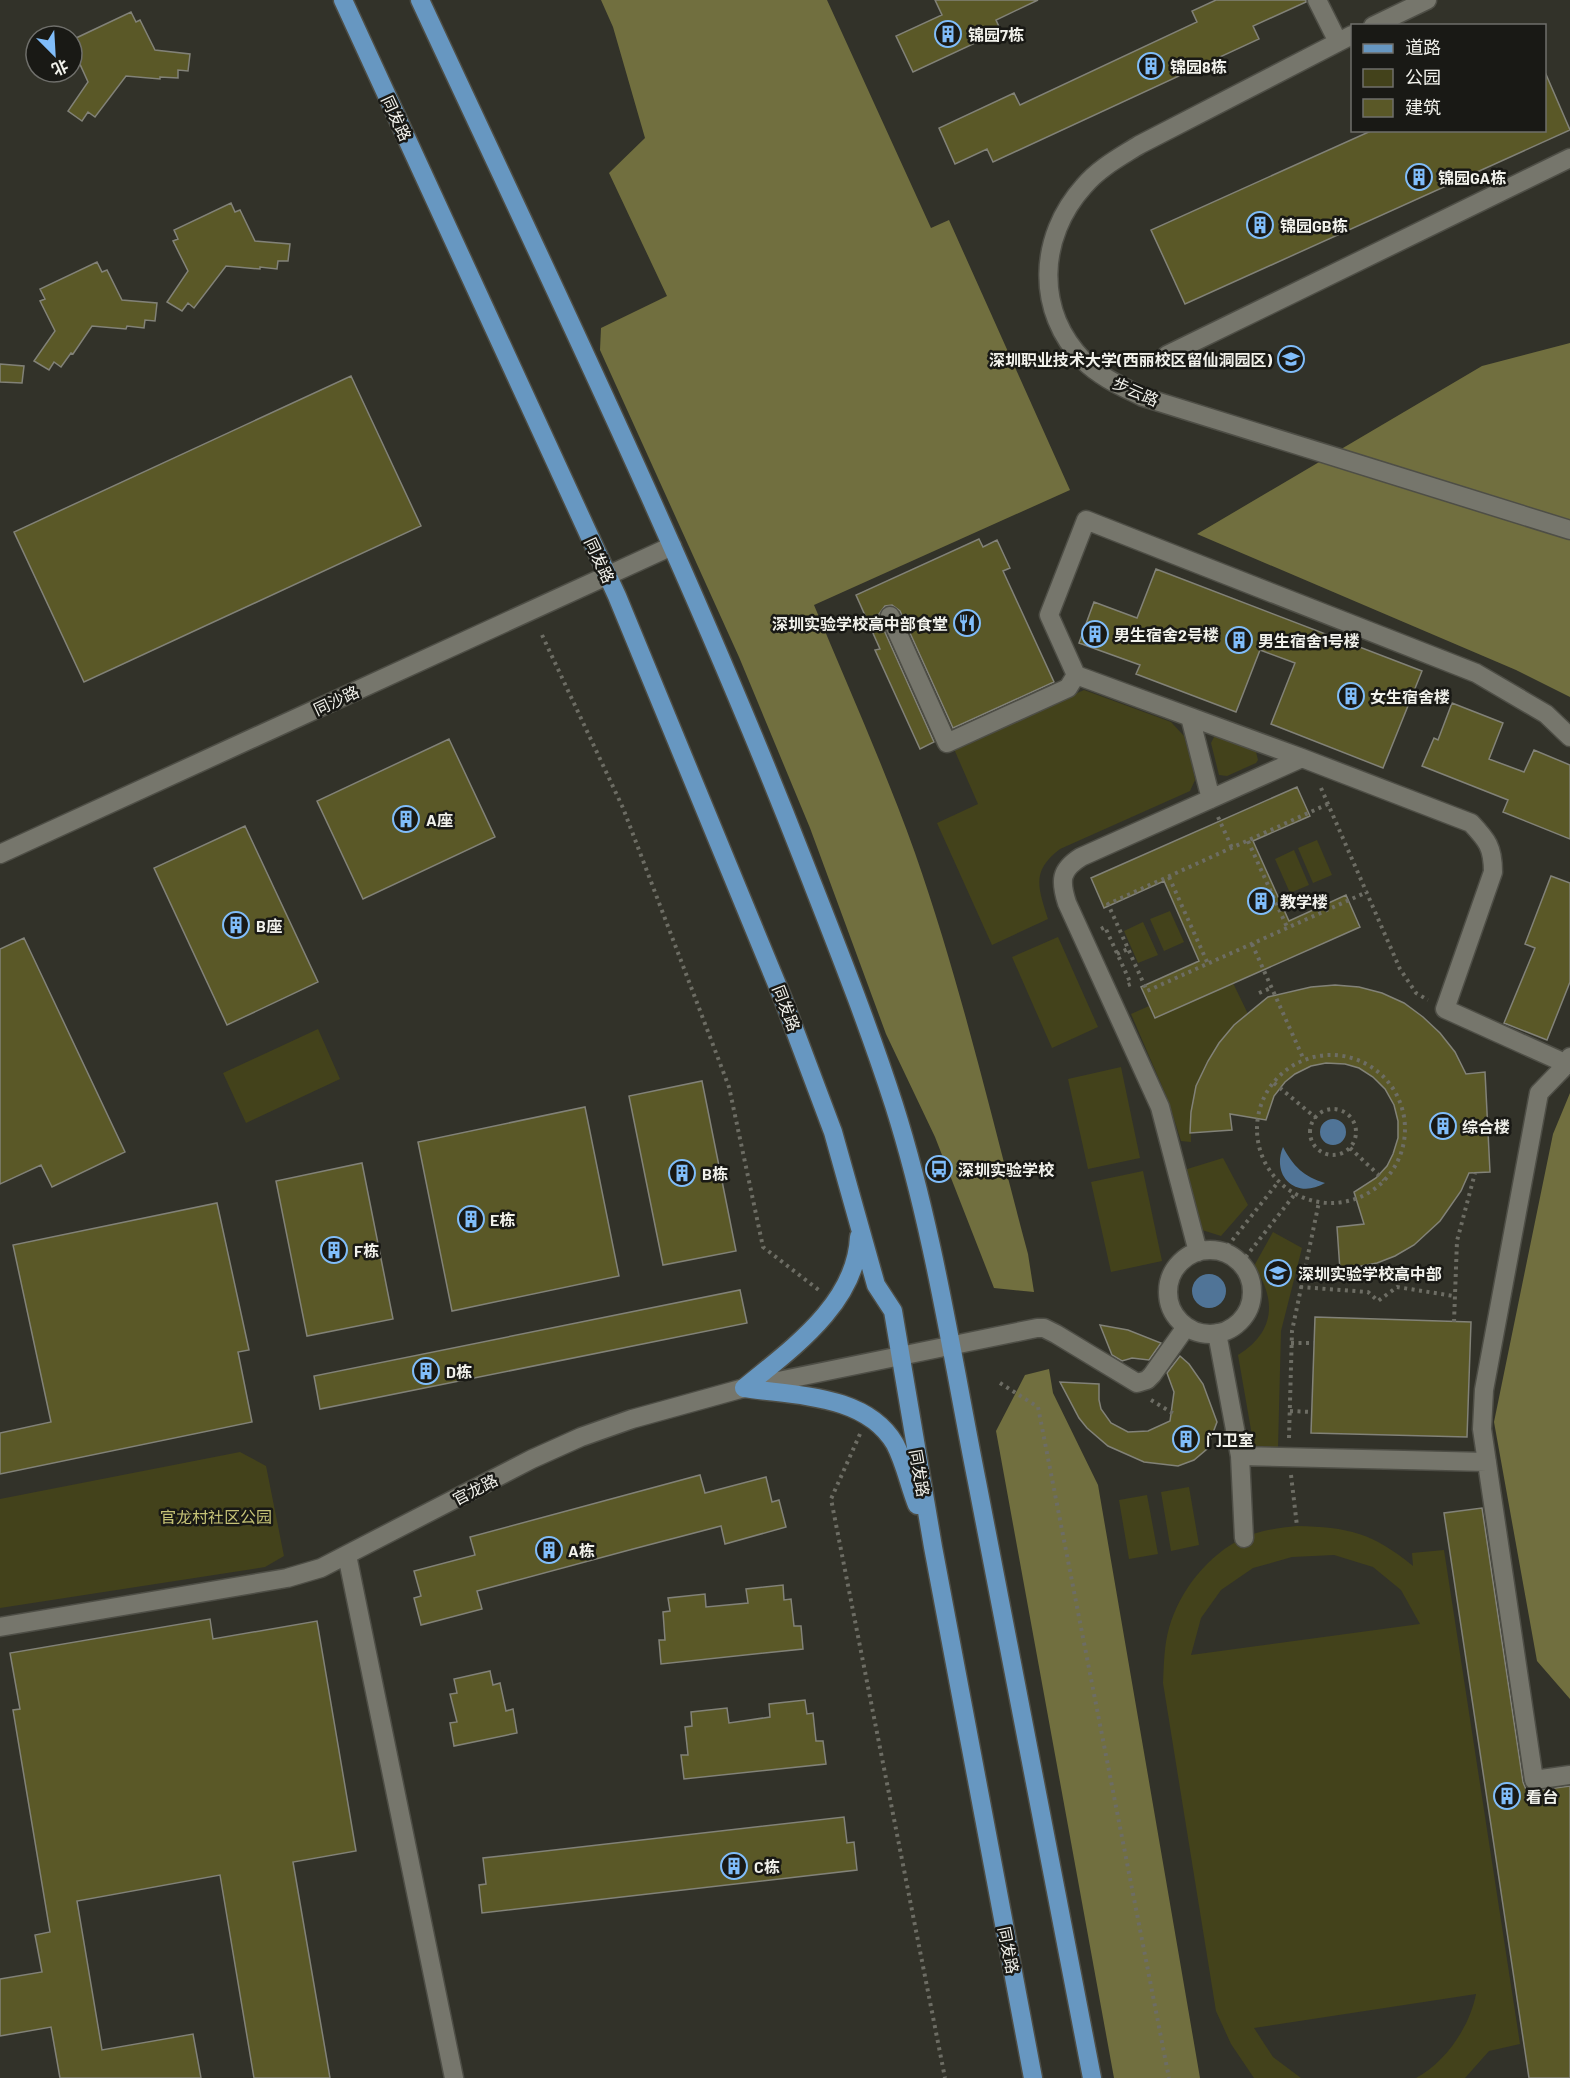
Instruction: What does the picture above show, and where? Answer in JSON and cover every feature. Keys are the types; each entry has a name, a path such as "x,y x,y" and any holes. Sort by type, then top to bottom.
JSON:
{"main road":[{"name":"同发路","path":"343,0 607,575 783,999 833,1132 876,1285 893,1311 933,1547 1033,2078"},
{"path":"420,0 672,546 771,778 878,1058 910,1157 938,1274 1092,2078"},
{"path":"744,1388 809,1333 836,1299 852,1270 857,1254 858,1220"},
{"path":"744,1388 839,1402 871,1418 894,1443 933,1547"}],"street":[{"path":"1317,0 1345,39"},
{"path":"1377,24 1426,0"},
{"name":"步云路","path":"1345,39 1139,145 1109,163 1083,186 1054,235 1047,263 1048,288 1055,314 1068,340 1085,362 1111,381 1143,397 1570,530"},
{"path":"1167,355 1570,158"},
{"path":"1570,737 1546,714 1476,673 1086,520 1049,615 1076,675 1471,823 1485,838 1493,854 1493,872 1445,1009 1569,1060 1539,1093 1483,1399 1482,1429 1534,1780 1570,1775"},
{"name":"同沙路","path":"0,854 672,546"},
{"path":"890,616 947,743 1068,688 1076,675"},
{"path":"1190,717 1211,799"},
{"path":"1198,1252 1160,1107 1067,903 1062,886 1066,870 1081,857 1305,759"},
{"path":"1210,1250 1223,1252 1241,1263 1248,1274 1252,1286 1251,1299 1240,1321 1229,1329 1206,1334 1186,1327 1176,1318 1170,1306 1168,1286 1176,1267 1186,1257 1210,1250"},
{"name":"官龙路","path":"0,1628 287,1578 321,1568 532,1459 581,1437 632,1419 744,1388 1044,1328 1137,1383 1147,1380 1152,1375 1186,1327"},
{"path":"1217,1333 1240,1455 1244,1538"},
{"path":"1240,1455 1487,1462"},
{"path":"347,1555 454,2078"}],"path":[{"path":"542,635 623,808 729,1087 763,1247 825,1295"},
{"path":"1305,759 1328,804 1409,986 1416,993 1445,1009"},
{"path":"1211,799 1232,848"},
{"path":"1328,804 1108,904 1147,991 1367,892"},
{"path":"1248,841 1287,927"},
{"path":"1168,876 1208,964"},
{"path":"1106,927 1131,984"},
{"path":"1252,944 1304,1060"},
{"path":"1118,954 1128,949"},
{"path":"1259,993 1271,988"},
{"path":"1340,1055 1373,1068 1387,1080 1404,1112 1403,1149 1396,1165 1374,1190 1348,1201 1319,1202 1295,1194 1279,1182 1266,1164 1259,1144 1257,1122 1262,1101 1274,1083 1292,1066 1304,1060 1340,1055"},
{"path":"1274,1083 1316,1118"},
{"path":"1332,1109 1347,1113 1352,1119 1356,1134 1350,1148 1336,1155 1316,1148 1310,1134 1316,1118 1332,1109"},
{"path":"1350,1148 1384,1180"},
{"path":"1454,1322 1457,1241 1475,1173"},
{"path":"1223,1252 1279,1182"},
{"path":"1241,1263 1295,1194"},
{"path":"1297,1526 1289,1457 1292,1343 1300,1287 1319,1202"},
{"path":"1300,1287 1368,1292 1378,1301 1397,1287 1454,1296"},
{"path":"1292,1343 1314,1343"},
{"path":"1000,1383 1038,1407 1169,2078"},
{"path":"1290,1411 1312,1412"},
{"path":"860,1433 831,1499 945,2078"}],"green space":[{"path":"1084,690 1171,722 1184,736 1195,780 1190,791 1060,849 1044,865 1039,880 1048,919 992,945 937,823 978,804 954,749"},
{"path":"1219,736 1256,752 1258,760 1256,763 1227,776 1219,775 1211,743 1214,737"},
{"path":"1317,840 1332,875 1313,883 1298,848"},
{"path":"1294,850 1309,885 1290,893 1275,859"},
{"path":"1170,911 1184,942 1164,951 1150,919"},
{"path":"1143,922 1158,955 1138,963 1124,931"},
{"path":"1058,937 1098,1027 1052,1048 1012,957"},
{"path":"1233,983 1248,1014 1234,1027 1212,1055 1193,1104 1191,1142 1181,1141 1168,1100 1131,1014 1149,1006 1155,1018"},
{"path":"318,1029 340,1079 246,1123 223,1073"},
{"path":"1121,1067 1140,1158 1088,1169 1068,1079"},
{"path":"1223,1158 1248,1205 1221,1236 1202,1230 1184,1170"},
{"path":"1143,1171 1162,1261 1111,1272 1091,1182"},
{"path":"1273,1232 1302,1248 1281,1331 1278,1448 1254,1447 1238,1355 1250,1346 1265,1326 1269,1303 1254,1266"},
{"name":"官龙村社区公园","path":"240,1452 266,1466 284,1556 265,1567 0,1608 0,1499"},
{"path":"1189,1487 1199,1545 1171,1551 1161,1492"},
{"path":"1147,1495 1158,1554 1129,1559 1119,1500"},
{"path":"1297,1526 1331,1528 1359,1534 1385,1546 1413,1566 1412,1553 1444,1550 1520,2044 1489,2051 1465,2078 1416,2078 1437,2063 1455,2042 1468,2018 1476,1994 1254,2028 1273,2057 1301,2078 1254,2078 1231,2044 1216,2011 1163,1683 1166,1642 1180,1600 1197,1575 1218,1554 1249,1535","holes":["1334,1555 1373,1567 1401,1590 1420,1624 1191,1655 1201,1618 1221,1590 1253,1568 1292,1557"]}],"shaded area":[{"path":"601,0 827,0 931,228 949,220 1070,490 814,605 891,790 932,902 989,1103 1028,1254 1034,1292 994,1288 935,1137 886,1034 810,828 739,657 600,350 601,328 667,296 609,173 645,138 613,27"},
{"path":"1570,343 1570,697 1516,670 1197,534 1482,366"},
{"path":"1570,1093 1570,1699 1537,1661 1494,1422 1553,1134"},
{"path":"1049,1369 1053,1393 1098,1485 1200,2078 1114,2078 996,1431 1025,1375"}],"water":[{"path":"1333,1119 1342,1123 1346,1132 1342,1141 1333,1145 1324,1141 1320,1132 1324,1123"},
{"path":"1283,1147 1300,1170 1311,1178 1325,1183 1305,1189 1289,1182 1283,1176 1280,1167"},
{"path":"1209,1274 1221,1279 1226,1291 1221,1303 1209,1308 1197,1303 1192,1291 1197,1279"}],"building":[{"name":"锦园7栋","path":"935,0 1038,0 996,20 1001,31 913,72 896,36 942,15"},
{"name":"锦园8栋","path":"1216,0 1306,0 1306,2 1253,26 1259,39 993,162 987,149 955,164 939,128 1014,93 1020,105 1197,22 1192,11"},
{"path":"131,12 136,22 140,20 155,50 190,54 188,71 178,70 178,78 126,76 95,117 88,112 82,121 68,111 88,82 84,73 84,34"},
{"path":"1546,74 1570,130 1185,304 1151,230 1369,132 1546,132"},
{"path":"231,203 235,212 240,210 255,241 290,244 288,261 278,261 277,269 226,266 194,308 188,303 182,311 167,302 188,271 173,241 178,239 174,230"},
{"path":"97,262 102,272 107,270 122,300 157,303 155,321 145,320 144,328 92,326 61,367 54,362 49,370 34,361 55,331 40,301 45,299 40,289"},
{"path":"0,364 24,366 22,383 0,382"},
{"path":"351,376 421,526 84,682 14,532"},
{"name":"深圳实验学校高中部食堂","path":"979,539 983,547 997,540 1010,568 1003,571 1054,682 953,728 900,611 892,605 885,606 879,614 880,621 934,742 920,749 875,650 880,649 856,595"},
{"path":"1156,569 1422,671 1383,768 1271,724 1295,663 1260,650 1236,712 1136,674 1140,665 1079,643 1094,602 1137,618"},
{"path":"1452,703 1503,723 1489,759 1524,772 1534,750 1570,765 1570,839 1503,812 1508,800 1422,766 1434,738 1438,740"},
{"name":"A座","path":"449,739 495,837 363,899 317,801"},
{"name":"教学楼","path":"1297,787 1310,816 1253,841 1289,921 1346,895 1360,927 1155,1018 1141,987 1199,961 1164,881 1104,908 1091,878"},
{"name":"B座","path":"245,826 318,982 227,1025 154,868"},
{"path":"1551,876 1570,883 1570,982 1547,1040 1504,1023 1535,948 1525,944"},
{"path":"24,938 125,1152 52,1187 41,1165 0,1184 0,949"},
{"name":"综合楼","path":"1335,985 1359,987 1382,993 1404,1003 1440,1033 1455,1052 1466,1074 1485,1072 1490,1172 1469,1173 1461,1191 1440,1221 1414,1245 1377,1263 1340,1270 1337,1227 1364,1224 1354,1192 1376,1178 1387,1166 1398,1138 1398,1121 1394,1105 1385,1089 1373,1077 1359,1068 1345,1064 1326,1063 1311,1066 1285,1082 1274,1096 1266,1120 1230,1114 1232,1130 1190,1133 1196,1086 1219,1043 1234,1025 1268,997 1311,987"},
{"name":"B栋","path":"702,1081 736,1251 663,1265 629,1096"},
{"path":"585,1107 619,1276 452,1311 418,1142"},
{"name":"F栋","path":"362,1163 393,1319 307,1336 276,1181"},
{"path":"217,1203 249,1350 238,1352 252,1422 0,1474 0,1433 51,1422 13,1245"},
{"path":"740,1290 747,1323 320,1409 314,1376"},
{"path":"1315,1317 1471,1322 1467,1437 1311,1433"},
{"path":"1100,1325 1128,1330 1161,1343 1149,1360 1132,1358 1122,1361 1112,1355"},
{"path":"1180,1356 1189,1364 1203,1384 1217,1422 1207,1449 1194,1460 1178,1466 1144,1462 1108,1446 1079,1418 1060,1382 1099,1384 1101,1409 1111,1423 1128,1432 1148,1431 1170,1421 1174,1392 1167,1373"},
{"name":"A栋","path":"700,1475 705,1493 766,1477 772,1502 779,1500 786,1527 725,1544 721,1526 633,1549 477,1591 482,1609 421,1625 414,1598 421,1596 414,1571 475,1555 470,1537"},
{"name":"看台","path":"1482,1508 1523,1782 1527,1792 1570,1786 1570,2078 1529,2078 1444,1513"},
{"path":"783,1585 784,1600 791,1599 794,1626 801,1626 803,1649 661,1664 659,1640 665,1640 663,1612 670,1611 668,1598 705,1594 706,1607 748,1603 746,1589"},
{"path":"210,1619 213,1639 317,1621 356,1851 293,1862 330,2078 254,2078 220,1875 77,1901 102,2050 193,2034 201,2078 60,2078 51,2027 0,2036 0,1979 42,1972 35,1935 50,1932 13,1710 20,1709 10,1653"},
{"path":"490,1671 493,1685 500,1683 506,1711 513,1709 517,1733 454,1746 450,1723 457,1722 450,1694 457,1693 454,1679"},
{"path":"805,1700 807,1714 813,1713 816,1741 823,1741 826,1764 684,1779 681,1755 688,1755 685,1727 692,1726 691,1712 727,1708 729,1723 770,1717 769,1704"},
{"name":"C栋","path":"844,1817 847,1843 854,1842 857,1870 482,1913 479,1885 486,1884 483,1858"}],"place":[{"name":"锦园7栋","path":"948,34"},
{"name":"锦园8栋","path":"1151,66"},
{"name":"锦园GA栋","path":"1419,177"},
{"name":"锦园GB栋","path":"1260,225"},
{"name":"深圳职业技术大学(西丽校区留仙洞园区)","path":"1291,359"},
{"name":"深圳实验学校高中部食堂","path":"967,623"},
{"name":"男生宿舍2号楼","path":"1095,634"},
{"name":"男生宿舍1号楼","path":"1239,640"},
{"name":"女生宿舍楼","path":"1351,696"},
{"name":"A座","path":"406,819"},
{"name":"教学楼","path":"1261,901"},
{"name":"B座","path":"236,925"},
{"name":"综合楼","path":"1443,1126"},
{"name":"深圳实验学校","path":"939,1169"},
{"name":"B栋","path":"682,1173"},
{"name":"E栋","path":"471,1219"},
{"name":"F栋","path":"334,1250"},
{"name":"深圳实验学校高中部","path":"1278,1273"},
{"name":"D栋","path":"426,1371"},
{"name":"门卫室","path":"1186,1439"},
{"name":"A栋","path":"549,1550"},
{"name":"看台","path":"1507,1796"},
{"name":"C栋","path":"734,1866"}]}
